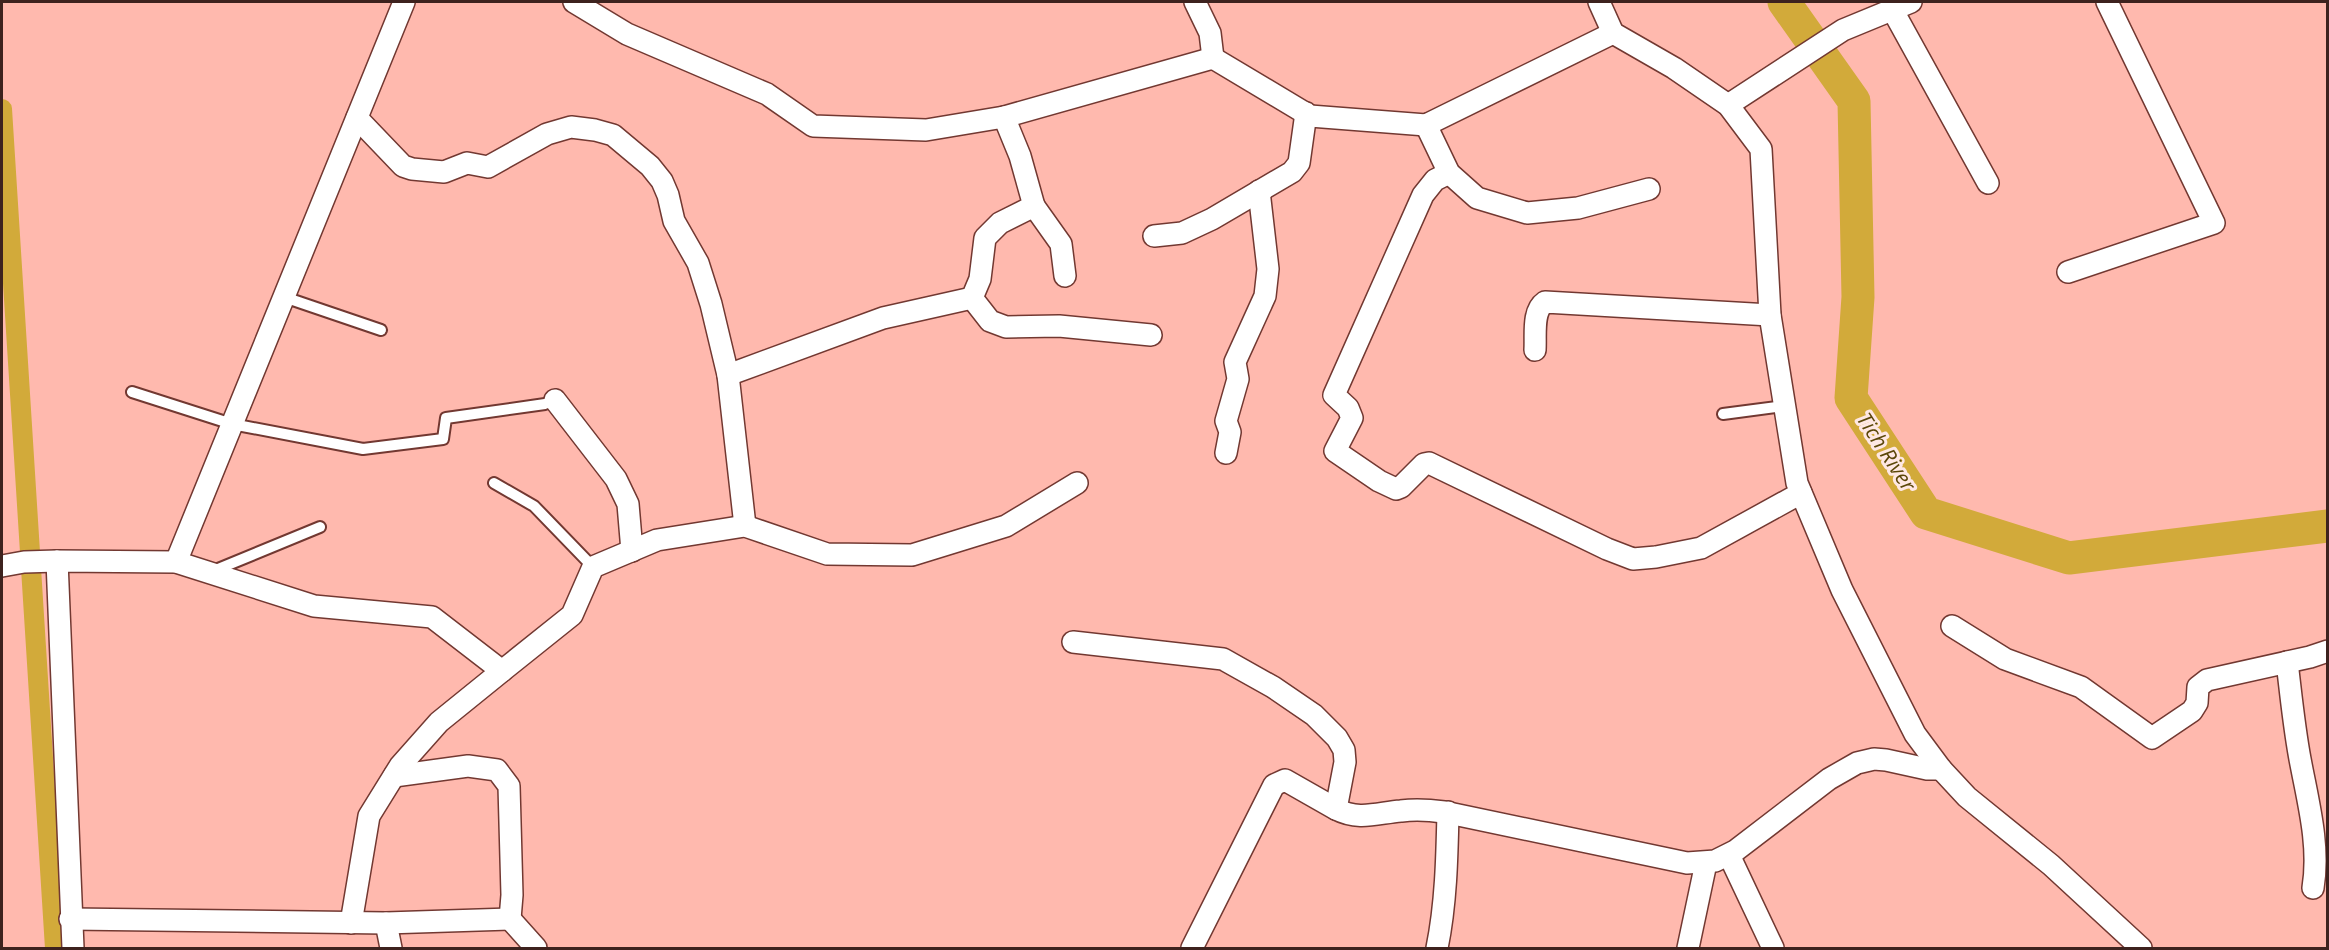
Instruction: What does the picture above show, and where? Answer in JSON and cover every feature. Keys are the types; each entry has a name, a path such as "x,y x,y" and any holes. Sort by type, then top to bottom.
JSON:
{"street":[{"path":"176,562 404,2"},
{"path":"574,2 627,34 767,94 813,126 926,130 1004,117 1213,58 1310,116 1426,126 1613,33"},
{"path":"1195,2 1210,33 1213,58"},
{"path":"1599,2 1613,33 1735,101 1761,149 1770,315 1797,483 1847,601 1915,734 1941,769 1967,797 2051,865 2141,948"},
{"path":"2068,272 2214,224 2107,2"},
{"path":"1735,101 1843,30 1902,5 1988,183"},
{"path":"1154,236 1182,232 1212,219 1292,172 1299,163 1306,113"},
{"path":"1004,117 1020,156 1035,206 1061,244 1065,276"},
{"path":"357,118 403,166 412,169 444,172 467,163 488,167 547,134 571,127 613,135 650,166 662,181 674,221 698,263 711,304 728,375 745,526"},
{"path":"1426,126 1449,173 1477,198 1527,213 1578,208 1649,189"},
{"path":"1449,173 1435,180 1423,195 1334,395 1348,408 1352,418 1335,451 1379,481 1396,489 1401,487 1424,464 1429,463 1607,549 1633,559 1656,558 1701,548 1801,493"},
{"path":"1226,453 1230,432 1226,421 1238,379 1235,362 1265,296 1268,269 1259,191"},
{"path":"972,298 980,279 985,238 1000,223 1035,206"},
{"path":"728,375 883,318 972,298"},
{"path":"972,298 990,321 1006,327 1059,326 1150,335"},
{"path":"1535,350 1536,316 1538,308 1545,302 1770,315"},
{"path":"550,402 616,479 628,504 632,551"},
{"path":"351,923 369,816 394,776 439,722 572,615 593,567 657,540 745,526 827,554 912,555 1006,526 1077,483"},
{"path":"52,561 73,948"},
{"path":"2,566 52,561 176,562 314,606 432,617 502,671"},
{"path":"1952,626 2005,659 2081,687 2152,738 2192,711 2197,703 2198,687 2207,680 2328,651"},
{"path":"1073,642 1223,659 1273,687 1330,729 1344,750 1343,775 1336,809"},
{"path":"2287,662 2310,812 2316,866 2313,888"},
{"path":"1192,948 1274,785 1285,780 1346,815 1360,817 1405,810 1448,812 1687,863 1706,863 1729,855 1848,766 1874,759 1927,769 1941,769"},
{"path":"394,776 468,766 497,770 509,786 512,895 510,918 536,948"},
{"path":"1437,948 1446,871 1448,812"},
{"path":"1729,855 1773,948"},
{"path":"1688,948 1706,863"},
{"path":"70,919 386,923 510,918"},
{"path":"386,923 391,948"}],"lane":[{"path":"284,297 381,330"},
{"path":"132,392 232,424 363,449 443,439 446,418 550,402"},
{"path":"1723,414 1784,406"},
{"path":"494,483 534,506 593,567"},
{"path":"210,572 320,527"}],"waterway":[{"name":"Tich River","path":"1784,2 1854,101 1858,297 1851,398 1926,513 2069,558 2328,526"},
{"path":"2,109 55,948"}]}
